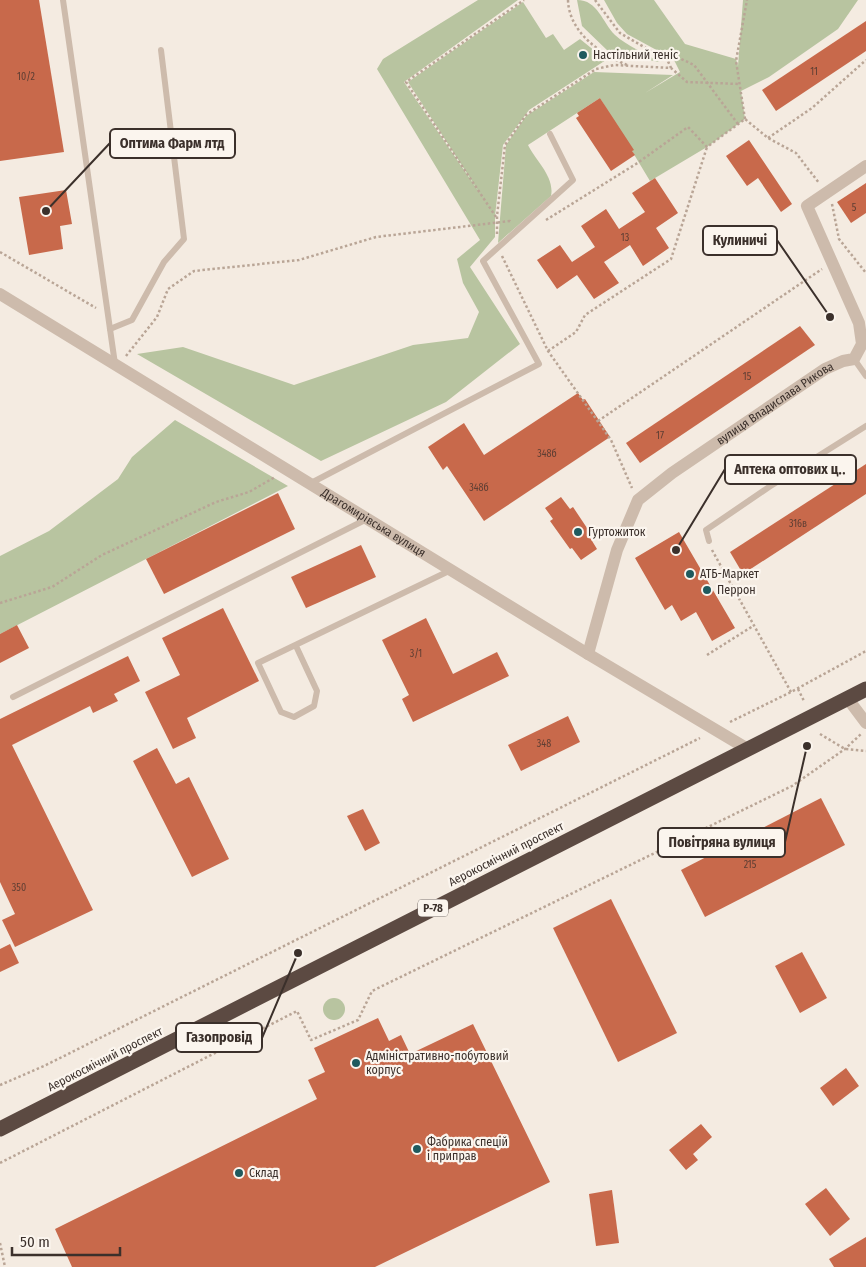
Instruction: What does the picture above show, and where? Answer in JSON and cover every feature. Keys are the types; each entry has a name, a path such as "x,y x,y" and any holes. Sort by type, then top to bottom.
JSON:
{"highway":[{"name":"Аерокосмічний проспект","path":"0,1129 746,748 866,689"}],"street":[{"path":"854,360 862,344 859,323 807,206 866,166"},
{"name":"Драгомирівська вулиця","path":"0,294 588,654 746,748"},
{"name":"вулиця Владислава Рикова","path":"588,654 617,550 638,500 672,473 825,369 843,361 854,360"},
{"path":"848,699 866,723"}],"lane":[{"path":"63,0 115,364"},
{"path":"110,329 132,320 164,262 184,239 161,50"},
{"path":"310,483 539,364 483,261 573,180 550,134"},
{"path":"854,360 866,376"},
{"path":"709,541 706,530 769,487 866,426"},
{"path":"13,697 368,518"},
{"path":"296,646 317,691 314,706 294,717 282,712 258,663 452,569"}],"path":[{"path":"497,219 406,82 524,0"},
{"path":"568,0 571,17 578,31 615,60 631,66"},
{"path":"594,0 620,33 661,57 675,56 694,66 738,124"},
{"path":"745,118 736,61 747,0"},
{"path":"666,57 671,68 687,82 740,84"},
{"path":"768,138 812,108 866,60"},
{"path":"638,500 611,440 548,350 498,247 497,219 505,146 526,115 587,73 614,65 671,68"},
{"path":"536,358 576,332 585,315 671,259 707,147"},
{"path":"0,252 108,315"},
{"path":"598,421 832,262"},
{"path":"0,603 52,587 102,555 216,502 249,492 275,477 278,463"},
{"path":"709,541 753,626 791,692"},
{"path":"707,655 753,626"},
{"path":"730,722 798,689 866,652"},
{"path":"798,689 804,701"},
{"path":"0,1163 297,1011 311,1040 358,1020 372,991 792,786 845,749 866,729"},
{"path":"820,734 845,749 866,751"},
{"path":"0,1085 53,1062 700,738"},
{"path":"0,1243 5,1267"}],"green space":[{"path":"478,0 518,0 404,82 479,192 408,82 523,2 546,38 553,34 564,50 580,39 606,60 529,110 503,145 495,216 495,237 470,267 520,344 446,402 321,461 137,354 183,347 294,385 413,345 468,338 479,312 463,283 457,259 480,240 377,69 383,59"},
{"path":"577,0 584,1 595,8 610,30 620,39 659,62 609,52 582,26"},
{"path":"604,0 654,0 685,44 736,59 738,66 743,0 858,0 838,29 769,77 741,91 745,119 707,147 650,181 600,98 528,145 548,176 551,196 498,243 506,145 526,116 594,72 673,75 645,93 680,72 672,56 676,53 662,53 627,34 617,23"},
{"path":"175,420 288,486 0,634 0,556 49,531 118,479 132,457"},
{"path":"334,998 342,1001 345,1009 342,1017 334,1020 326,1017 323,1009 326,1001"}],"building":[{"path":"0,0 39,0 64,152 0,161"},
{"path":"866,21 866,51 776,111 762,90"},
{"path":"600,98 634,150 632,151 635,155 611,171 576,118 579,116 577,113"},
{"path":"749,140 792,204 781,212 758,178 747,186 726,156"},
{"path":"655,178 678,213 656,228 669,248 643,266 630,245 604,262 619,283 594,299 577,275 557,289 537,260 560,245 572,262 595,247 581,226 606,209 619,229 645,212 632,193"},
{"path":"866,183 866,213 851,223 837,202"},
{"path":"66,190 72,224 60,226 63,249 29,255 19,197"},
{"path":"800,326 815,345 640,463 626,443"},
{"path":"578,393 583,400 585,399 610,437 484,521 447,466 443,470 428,447 464,423 484,455"},
{"path":"866,464 866,494 743,574 730,552"},
{"path":"278,493 295,529 164,594 146,559"},
{"path":"561,497 570,509 573,507 591,534 589,536 597,549 581,560 572,548 570,549 550,521 553,519 545,508"},
{"path":"679,532 735,628 712,641 696,612 681,621 672,605 665,610 635,558"},
{"path":"361,545 376,577 306,608 291,577"},
{"path":"223,608 259,681 187,718 196,738 173,749 145,692 180,675 162,638"},
{"path":"426,618 453,674 497,652 509,676 413,722 402,699 409,695 382,640"},
{"path":"17,625 29,648 0,663 0,634"},
{"path":"128,656 140,681 114,694 118,701 93,713 90,706 12,745 93,910 15,947 2,920 15,914 0,882 0,719"},
{"path":"568,716 580,742 521,771 508,745"},
{"path":"157,748 176,784 189,777 229,859 192,877 133,761"},
{"path":"821,798 845,845 705,917 681,870"},
{"path":"363,809 380,843 365,851 347,816"},
{"path":"611,899 677,1033 618,1062 553,928"},
{"path":"10,944 19,963 0,972 0,949"},
{"path":"802,952 827,998 800,1013 775,966"},
{"path":"378,1018 389,1041 401,1035 410,1054 473,1024 550,1182 375,1267 72,1267 55,1229 317,1099 308,1080 325,1072 314,1048"},
{"path":"846,1068 859,1086 833,1106 820,1088"},
{"path":"701,1124 712,1137 693,1154 698,1160 686,1170 669,1150"},
{"path":"826,1188 850,1219 830,1236 805,1204"},
{"path":"612,1190 619,1243 596,1246 589,1194"},
{"path":"866,1237 866,1267 834,1267 829,1259"}],"place":[{"name":"Настільний теніс","path":"583,55"},
{"name":"Оптима Фарм лтд","path":"46,211"},
{"name":"Кулиничі","path":"830,317"},
{"name":"Гуртожиток","path":"578,532"},
{"name":"Аптека оптових ц‥","path":"676,550"},
{"name":"АТБ-Маркет","path":"690,574"},
{"name":"Перрон","path":"707,590"},
{"name":"Повітряна вулиця","path":"807,746"},
{"name":"Газопровiд","path":"298,953"},
{"name":"Адміністративно-побутовий корпус","path":"356,1063"},
{"name":"Фабрика спецій і приправ","path":"417,1149"},
{"name":"Склад","path":"239,1173"}]}
